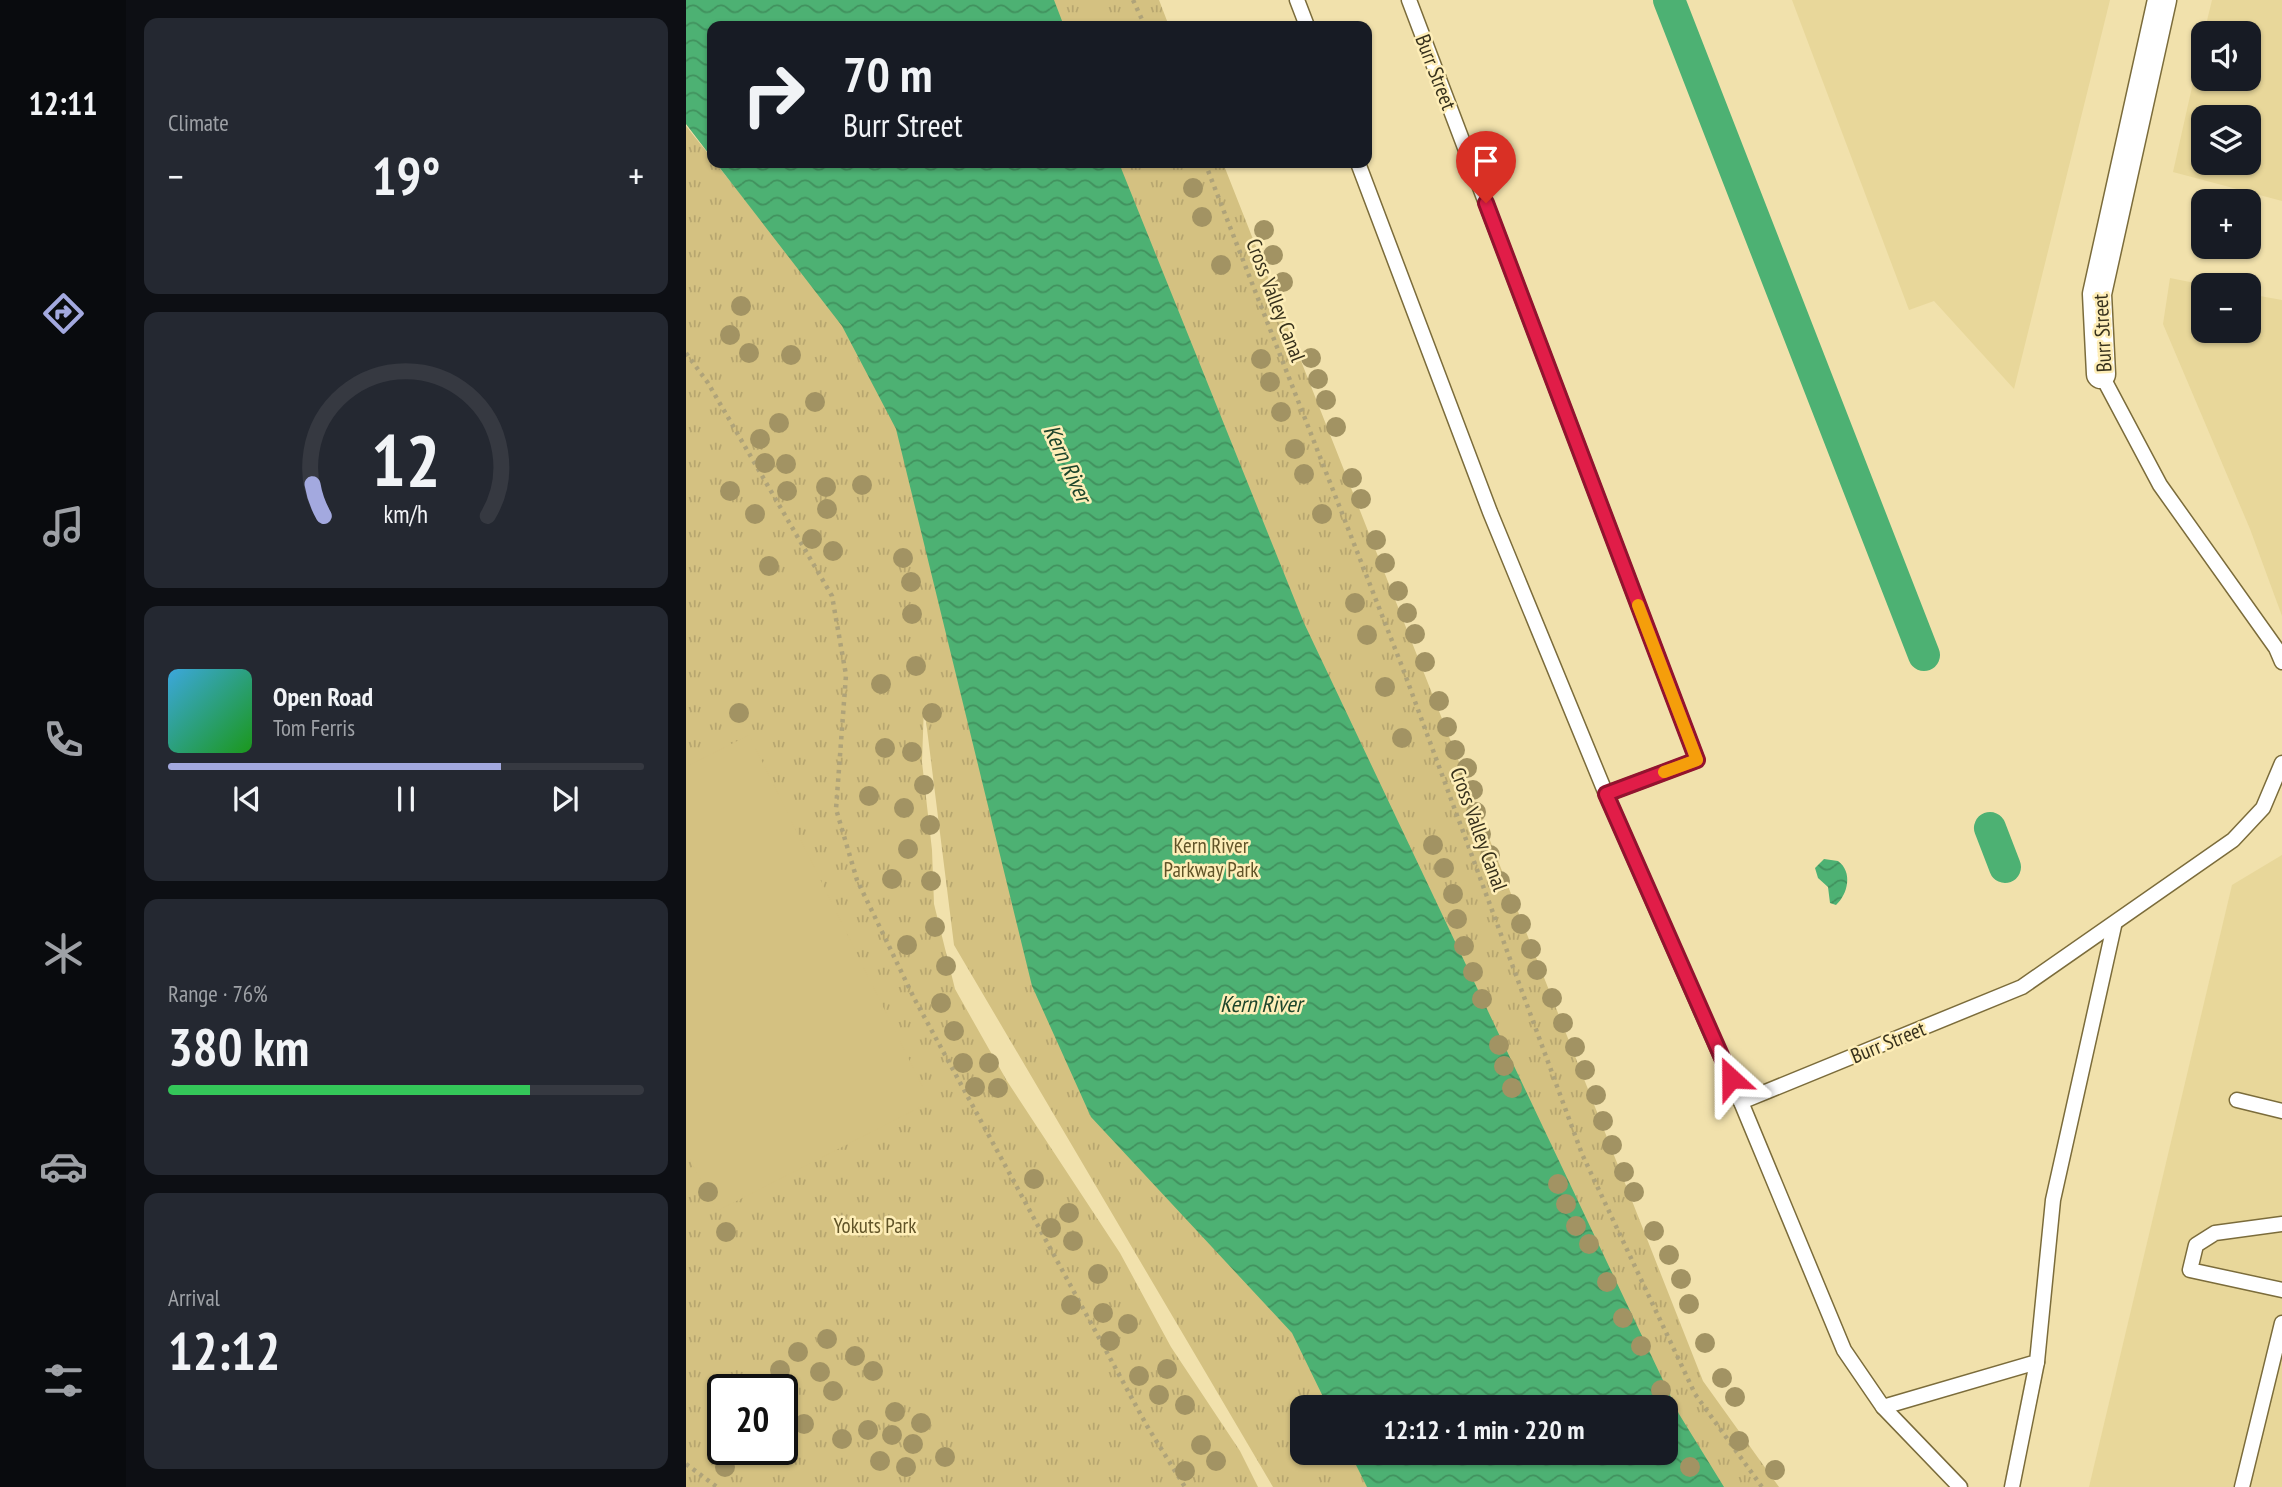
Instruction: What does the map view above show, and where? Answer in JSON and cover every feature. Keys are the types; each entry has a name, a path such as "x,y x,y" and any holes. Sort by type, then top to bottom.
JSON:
{"street":[{"name":"Burr Street","path":"2101,374 2097,294 2162,0"}],"lane":[{"path":"1297,0 1305,21"},
{"name":"Burr Street","path":"1409,0 1697,760 1606,794"},
{"path":"1360,168 1490,512 1606,794 1741,1102 1844,1350 1883,1408 1960,1487"},
{"name":"Burr Street","path":"2101,374 2160,485 2276,648 2282,662"},
{"name":"Burr Street","path":"1741,1102 2022,988 2233,841 2263,808 2282,763"},
{"path":"2012,1487 2037,1362 2053,1200 2114,926"},
{"path":"2237,1100 2282,1111"},
{"path":"2282,1224 2216,1233 2196,1245 2190,1270 2282,1290"},
{"path":"2242,1487 2282,1323"},
{"path":"1883,1408 2037,1362"}],"path":[{"path":"1133,0 1143,21"},
{"name":"Cross Valley Canal","path":"1207,168 1403,669 1582,1154 1695,1394 1762,1487"},
{"path":"686,353 715,394 832,596 846,675 836,809 858,880 914,999 1147,1426 1185,1487"},
{"path":"686,1464 717,1487"}],"shaded area":[{"path":"1792,0 2110,0 2014,389 1934,301 1909,310"},
{"path":"2212,0 2282,0 2282,201 2261,195 2261,189 2237,189 2173,172 2191,91 2261,91 2261,21 2207,21"},
{"path":"2170,278 2191,282 2191,343 2261,343 2261,296 2282,300 2282,616 2250,529 2163,324"},
{"path":"2282,855 2282,1487 2089,1487 2232,885"}],"green space":[{"path":"686,0 1159,0 1167,21 707,21 707,150 686,124"},
{"name":"Kern River Parkway Park","path":"686,126 707,152 707,168 720,168 758,216 722,168 1225,168 1703,1381 1779,1487 1273,1487 954,945 924,705 922,762 932,850 934,904 955,989 1007,1081 1120,1253 1171,1347 1240,1451 1258,1487 686,1487"},
{"path":"749,735 930,1102 717,1211 686,1152 686,767"}],"water":[{"path":"686,0 1054,0 1062,21 707,21 707,151 686,124"},
{"name":"Kern River","path":"720,168 1121,168 1304,623 1670,1395 1322,1395 1292,1333 1091,1117 1032,986 896,429 842,326"},
{"path":"1824,859 1838,861 1846,871 1846,889 1836,905 1830,903 1828,887 1818,878 1815,868"},
{"name":"Kern River","path":"1678,1412 1724,1487 1367,1487 1356,1465 1678,1465"}],"waterway":[{"path":"1669,0 1924,655"},
{"path":"1990,828 2005,867"}],"slow traffic":[{"path":"1638,605 1697,760 1664,772"}],"route":[{"path":"1486,203 1697,760 1606,794 1731,1078"}],"park label":[{"name":"Yokuts Park","path":"875,1225"}]}
